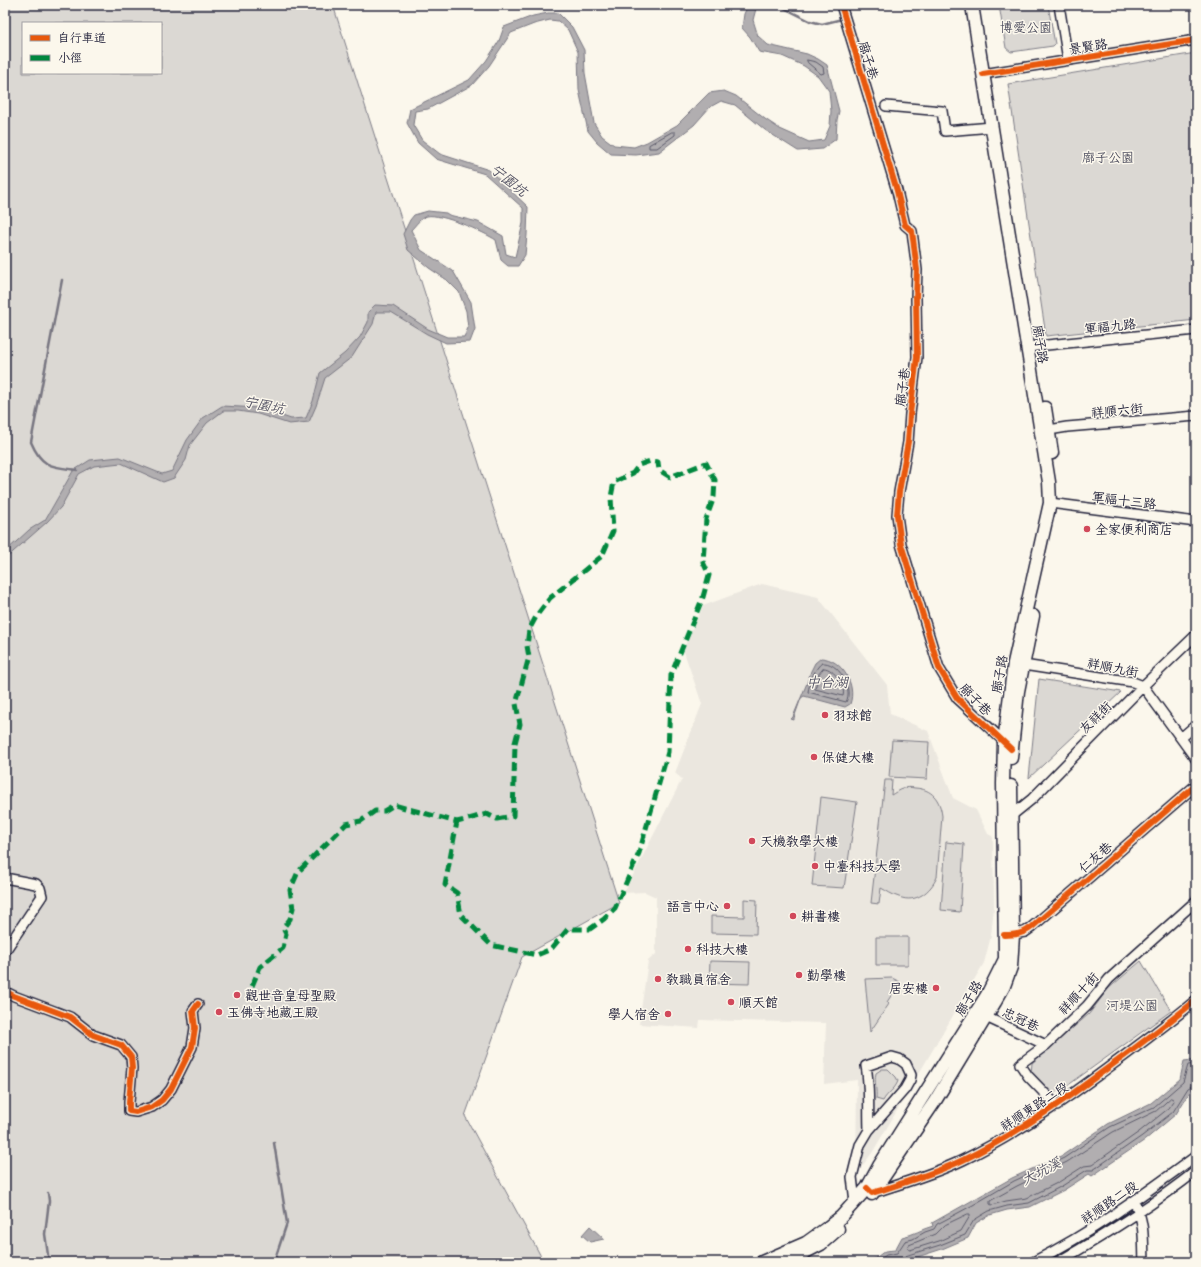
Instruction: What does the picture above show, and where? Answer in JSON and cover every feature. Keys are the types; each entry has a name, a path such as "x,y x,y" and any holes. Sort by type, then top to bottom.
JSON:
{"main road":[{"name":"廍子路","path":"972,5 987,73 1030,347"},
{"name":"廍子路","path":"786,1262 821,1244 869,1191 935,1101 1004,986 1011,967 1002,784 1018,691 1018,664 1053,504 1049,482 1044,431 992,127 980,5"},
{"name":"廍子路","path":"869,1191 879,1166 987,995 1006,959 1009,935 1011,816 1008,745"},
{"name":"廍子路","path":"762,1262 806,1243 858,1204"}],"street":[{"name":"廍子巷","path":"841,5 897,191 905,225 912,231 917,270 917,357 908,442 896,515 901,544 939,668 957,698 1008,745"},
{"path":"1059,5 1068,60"},
{"name":"景賢路","path":"987,73 1196,40"},
{"path":"886,106 942,111 945,131 992,127"},
{"name":"軍福九路","path":"1030,347 1196,330"},
{"name":"祥順六街","path":"1044,431 1067,427 1196,416"},
{"name":"軍福十三路","path":"1053,504 1196,522"},
{"name":"友祥街","path":"1011,816 1032,799 1143,686 1196,635"},
{"name":"祥順九街","path":"1018,664 1133,682 1143,686 1196,759"},
{"path":"1181,738 1196,726"},
{"name":"仁友巷","path":"1009,935 1025,932 1032,927 1196,785"},
{"path":"5,878 36,884 40,888 42,896 5,951"},
{"name":"祥順十街","path":"1057,1106 1028,1076 1020,1064 1046,1045 1086,1006 1109,979 1196,901"},
{"path":"5,989 6,992 14,996 70,1017 93,1035 121,1045 131,1057 132,1068 128,1102 129,1111 136,1112 152,1107 162,1100 171,1088 192,1047 194,1028 193,1011 198,1004"},
{"name":"祥順東路二段","path":"869,1191 920,1177 963,1160 1007,1137 1057,1106 1134,1049 1196,1000"},
{"name":"忠冠巷","path":"986,1017 1046,1045"},
{"path":"858,1204 852,1176 860,1145 869,1130 905,1089 910,1080 911,1075 908,1067 899,1059 892,1057 866,1066 869,1083 869,1130"},
{"name":"祥順路二段","path":"1033,1262 1082,1235 1134,1202 1196,1156"},
{"name":"祥順路二段","path":"1058,1262 1139,1212 1196,1171"},
{"path":"1134,1202 1139,1212 1142,1226 1144,1262"}],"shaded area":[{"name":"中臺科技大學","path":"762,584 818,597 887,685 890,714 928,731 953,798 976,810 988,834 993,838 994,907 991,936 984,963 872,1153 856,1174 857,1080 824,1084 826,1023 700,1020 699,1028 639,1024 648,961 656,954 656,897 645,892 624,893 682,779 675,773 702,704 683,649 703,606"}],"green space":[{"path":"5,5 333,5 619,903 522,957 465,1116 544,1262 5,1262"},
{"name":"博愛公園","path":"999,5 1048,5 1055,44 1053,46 1011,52 1006,48"},
{"name":"廍子公園","path":"1196,53 1196,320 1046,336 1008,84"},
{"path":"1039,679 1121,692 1029,778"},
{"path":"892,740 929,742 927,779 889,777"},
{"path":"885,780 892,780 891,795 908,787 926,790 937,800 942,816 937,877 931,887 922,895 911,899 896,896 881,888 879,904 871,903"},
{"path":"821,797 857,802 844,888 812,886"},
{"path":"946,842 964,844 960,912 941,910"},
{"path":"744,899 757,900 756,934 711,933 711,916 744,917"},
{"path":"876,937 908,937 908,965 876,965"},
{"path":"710,961 750,962 749,984 709,983"},
{"name":"河堤公園","path":"1141,961 1171,1011 1060,1091 1051,1093 1031,1073 1032,1063 1089,1014 1108,989"},
{"path":"892,978 900,982 887,1002 889,1004 870,1032 865,979"},
{"path":"882,1069 888,1069 898,1081 883,1101 876,1099 875,1083 876,1073"}],"water":[{"path":"748,5 757,5 753,20 758,36 768,45 807,54 827,65 839,111 836,139 822,149 798,151 765,130 735,105 721,101 710,107 694,125 659,152 636,155 611,154 597,142 588,131 579,90 578,52 568,30 558,21 550,20 534,24 511,33 489,66 472,85 428,109 415,111 413,125 422,140 440,154 489,170 528,207 525,255 518,266 508,266 501,260 496,240 482,232 452,220 442,217 427,216 420,220 411,230 421,250 453,271 471,302 475,329 470,342 446,343 427,334 391,312 376,312 373,324 352,357 325,378 309,422 289,424 258,414 238,411 223,411 207,423 190,445 186,460 174,478 163,482 121,463 94,466 79,474 61,507 47,522 5,559 5,552 29,530 45,520 73,471 90,460 120,457 162,474 172,471 187,440 203,418 222,406 259,408 291,419 306,418 313,401 320,373 345,353 360,337 368,322 368,312 375,305 393,306 428,329 447,337 464,337 468,328 466,311 459,292 447,280 429,268 408,250 403,234 414,215 428,211 446,213 478,222 503,236 506,254 515,257 523,223 523,208 485,174 436,159 418,143 407,123 410,109 469,80 486,61 499,41 504,27 533,16 558,13 572,27 584,50 585,73 594,123 602,136 614,145 634,147 647,142 677,125 709,93 724,91 736,96 780,129 809,142 824,140 830,126 831,111 829,91 818,76 804,66 782,56 759,52 750,37 742,28 744,14"},
{"name":"中台湖","path":"821,658 829,659 846,674 851,689 852,697 850,704 845,707 804,696 801,698 794,720 791,719 811,671 815,663"},
{"name":"大坑溪","path":"1184,1061 1196,1061 1196,1087 1191,1090 1176,1114 1145,1140 1092,1176 1089,1174 1064,1190 1030,1207 1007,1210 990,1215 976,1223 968,1238 942,1249 902,1262 870,1262 885,1251 895,1250 902,1237 933,1226 932,1223 1012,1178 1063,1155 1108,1124 1151,1103 1180,1079"},
{"path":"590,1226 604,1239 590,1242 582,1235"}],"waterway":[{"path":"778,5 810,21 822,24 842,19"},
{"path":"62,280 31,442 39,457 49,465 77,470"},
{"path":"274,1143 287,1223 274,1262"},
{"path":"48,1193 49,1201 45,1234 49,1262"}],"marked path":[{"path":"252,986 260,967 283,948 286,934 283,928 290,919 293,908 290,890 298,872 346,824 361,821 375,811 384,811 394,805 457,822 487,814 497,819 513,816 515,743 520,724 516,704 529,657 527,646 529,630 537,615 550,598 602,556 613,531 611,497 614,482 633,473 639,465 650,461 658,462 659,470 670,477 706,463 715,480 714,497 706,519 703,562 709,575 703,597 671,675 668,752 639,853 615,908 604,919 590,929 568,929 551,949 537,955 491,945 461,915 457,893 445,885 457,822"}],"cycle path":[{"path":"841,5 897,191 905,225 912,231 917,270 917,357 908,442 899,492 897,515 901,544 939,668 957,698 1011,749"},
{"path":"983,74 1196,40"},
{"path":"1004,935 1019,934 1032,927 1196,785"},
{"path":"5,989 6,992 14,996 70,1017 93,1035 121,1045 131,1057 132,1068 129,1111 136,1112 152,1107 162,1100 171,1089 192,1047 195,1028 193,1011 198,1004"},
{"path":"867,1188 872,1193 941,1170 998,1142 1081,1088 1172,1020 1196,1000"}],"place":[{"name":"全家便利商店","path":"1087,529"},
{"name":"羽球館","path":"825,715"},
{"name":"保健大樓","path":"814,757"},
{"name":"天機教學大樓","path":"752,841"},
{"name":"中臺科技大學","path":"815,866"},
{"name":"語言中心","path":"727,906"},
{"name":"耕書樓","path":"793,916"},
{"name":"科技大樓","path":"688,949"},
{"name":"勤學樓","path":"799,975"},
{"name":"教職員宿舍","path":"658,979"},
{"name":"居安樓","path":"936,988"},
{"name":"觀世音皇母聖殿","path":"237,995"},
{"name":"順天館","path":"731,1002"},
{"name":"玉佛寺地藏王殿","path":"219,1012"},
{"name":"學人宿舍","path":"668,1014"}],"water label":[{"name":"宁園坑","path":"509,180"},
{"name":"宁園坑","path":"264,405"}]}
